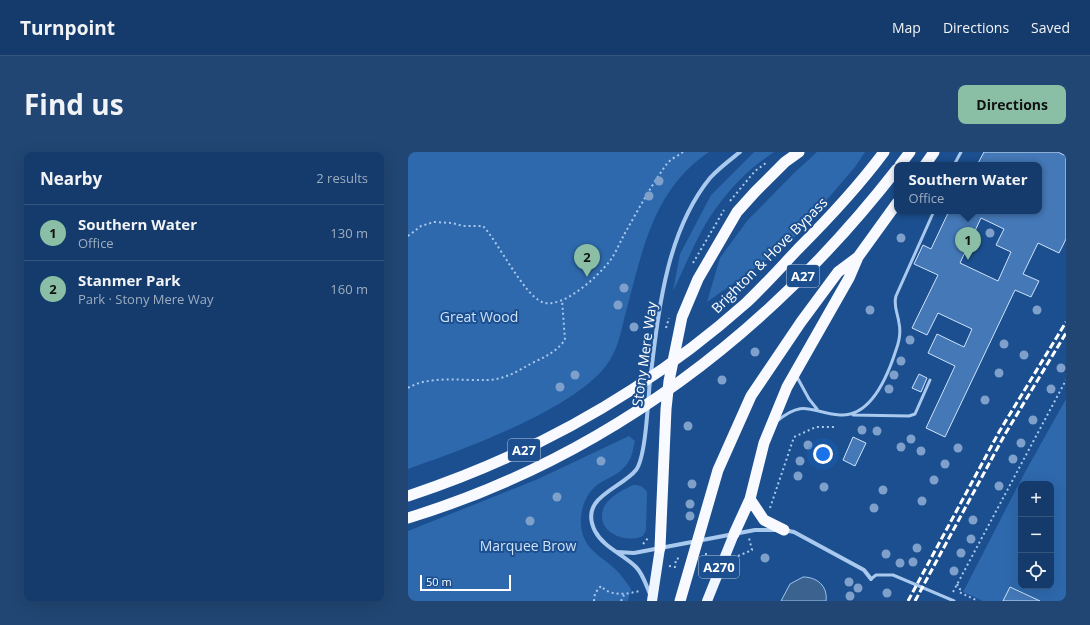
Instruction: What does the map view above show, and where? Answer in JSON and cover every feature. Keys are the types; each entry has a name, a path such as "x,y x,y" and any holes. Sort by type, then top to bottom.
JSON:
{"highway":[{"path":"660,548 666,409 682,317 698,279 737,212 785,162 799,152"},
{"name":"Brighton & Hove Bypass","path":"408,496 468,475 536,445 584,419 633,389 701,340 757,291 838,209 884,152"},
{"path":"902,162 910,152"},
{"path":"927,162 934,152"},
{"name":"A27","path":"408,518 441,509 519,476 587,443 629,418 696,371 760,318 825,254 894,173"},
{"path":"734,534 750,499 764,443 770,427 795,372 849,278 858,257 894,207"},
{"path":"680,601 718,470 751,396 801,322 838,272 858,257"},
{"path":"750,499 764,520 784,530"}],"main road":[{"name":"A270","path":"707,601 720,564 734,534"},
{"path":"652,599 660,548"}],"street":[{"name":"Stony Mere Way","path":"652,599 637,568 600,540 592,524 591,516 597,501 607,490 630,475 636,469 642,457 655,335 672,256 684,221 703,188 722,166 740,152"},
{"path":"616,552 634,553 755,530 784,530 794,532 864,570 871,579"}],"lane":[{"path":"956,162 961,152"},
{"path":"847,415 861,410 872,400 893,360 898,343 900,328 895,304 896,296 933,214"},
{"path":"795,372 805,393 817,409"},
{"path":"770,427 794,410 817,409 833,414 847,415 912,416 916,412 930,380"},
{"path":"871,579 876,574 893,575 954,601"}],"path":[{"path":"408,236 421,226 434,222 452,222 462,226 483,226 489,232 498,248 532,295 542,302 555,304 577,293 609,262 637,211 667,163 683,152"},
{"path":"408,388 418,383 437,379 460,381 503,378 542,359 559,348 565,340 562,300"},
{"path":"978,601 959,592 960,589 957,584 1066,380"},
{"path":"594,601 595,593 600,586 606,591 624,595 640,591"},
{"path":"621,601 624,595"}],"green space":[{"name":"Great Wood","path":"408,152 709,152 690,167 675,184 653,221 645,242 616,348 610,360 595,377 574,394 518,425 458,451 408,469"},
{"path":"754,152 774,152 763,159 735,184 719,204 705,225 673,291 680,254 711,195"},
{"path":"817,152 865,152 855,167 789,244 707,302 720,258 747,221"},
{"path":"1066,399 1066,601 1040,601 1010,587 1003,601 983,601 963,592 1018,486 1018,589 1054,589 1054,481 1020,481"},
{"name":"Marquee Brow","path":"629,436 635,441 629,462 624,468 597,485 592,490 584,503 581,517 582,531 587,543 597,554 617,570 631,589 628,601 408,601 408,531 538,479"},
{"path":"633,485 641,486 647,492 646,530 643,536 636,538 621,537 608,530 604,524 602,518 603,510 611,498"}],"shaded area":[{"path":"803,577 808,577 820,583 825,591 826,601 781,601 790,584"}],"building":[{"path":"984,152 1058,152 1066,156 1066,239 1059,253 1038,243 1023,274 1039,281 1031,297 1015,290 945,437 926,428 955,366 928,353 937,334 964,347 972,329 938,313 927,335 912,328 938,275 914,264 923,245 931,249 948,214 1042,214 1042,162 979,162","holes":["981,218 1004,229 996,245 1011,252 998,281 960,263"]},
{"path":"919,374 927,378 921,392 912,388"},
{"path":"853,437 866,443 855,466 843,460"},
{"path":"1010,587 1040,601 1003,601"}],"railway":[{"path":"908,601 999,432 1066,322"},
{"path":"915,601 1004,436 1066,333"}],"place":[{"name":"Southern Water","path":"968,260"},
{"name":"Stanmer Park","path":"587,277"}]}
